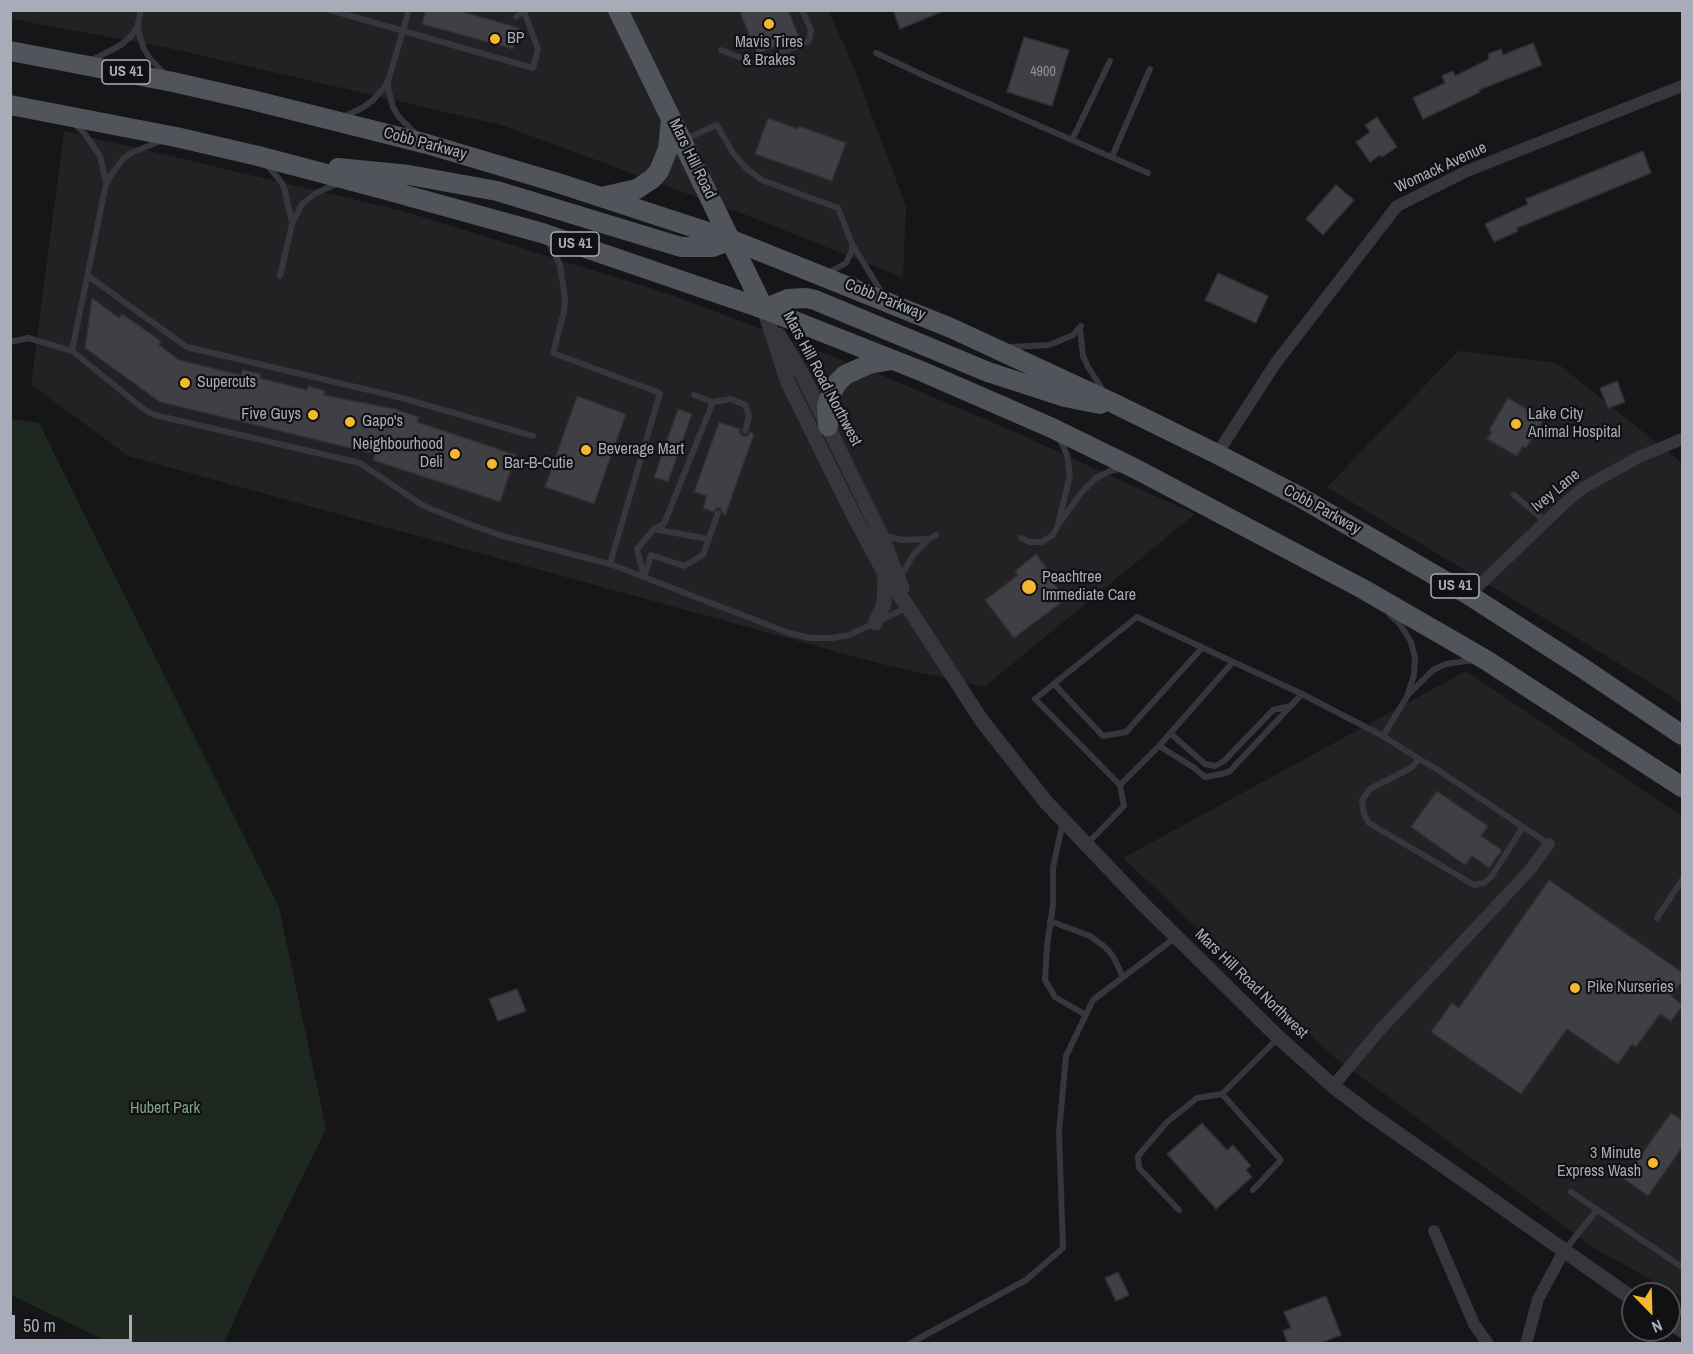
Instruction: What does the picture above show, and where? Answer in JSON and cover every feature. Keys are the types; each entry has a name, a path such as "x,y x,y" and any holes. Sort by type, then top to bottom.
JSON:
{"main road":[{"name":"Mars Hill Road","path":"618,10 764,309"},
{"name":"Cobb Parkway","path":"10,51 173,82 427,144 602,197 732,240 820,274 994,347 1217,454 1300,498 1469,594 1683,735"},
{"name":"US 41","path":"10,105 176,137 258,156 542,233 764,309 891,360 1052,428 1136,469 1363,589 1486,660 1679,788"},
{"path":"602,197 628,193 652,179 659,171 668,149 671,116"},
{"path":"294,166 360,169 465,184 498,191 681,247 712,247 732,240"},
{"path":"764,309 788,299 815,300 988,372 1028,386 1076,400 1119,406"},
{"path":"828,426 827,406 837,383 857,368 891,360"}],"street":[{"name":"Womack Avenue","path":"1217,454 1275,364 1397,206 1467,171 1683,86"},
{"name":"Mars Hill Road Northwest","path":"764,309 803,376 881,535 908,607"},
{"name":"Mars Hill Road Northwest","path":"764,309 788,383 885,574 982,720 1023,775 1086,845 1176,936 1279,1038 1333,1086 1621,1291"},
{"name":"Ivey Lane","path":"1469,594 1583,488 1639,457 1683,439"},
{"path":"875,623 884,604 885,574"},
{"path":"1333,1086 1380,1030 1529,871 1549,844"},
{"path":"1434,1231 1474,1324 1488,1344"},
{"path":"1526,1344 1538,1299 1564,1251"}],"lane":[{"path":"141,10 138,34 147,54 173,82"},
{"path":"330,10 533,68 538,49 524,11 516,17"},
{"path":"409,10 388,88 398,116 427,144"},
{"path":"721,50 756,64 809,41 811,30 802,10"},
{"path":"79,63 100,57 121,45 138,24"},
{"path":"876,53 1148,173"},
{"path":"1072,140 1110,61"},
{"path":"1112,157 1150,69"},
{"path":"331,120 348,115 367,104 379,94 389,78"},
{"path":"65,115 85,134 100,156 106,174 106,184 72,351"},
{"path":"683,140 717,125 733,153 746,168 762,180 838,208 852,244 875,285 890,303"},
{"path":"106,184 116,167 133,152 176,137"},
{"path":"258,156 282,183 288,200 292,224"},
{"path":"280,276 292,224 302,204 308,197 325,188 351,180"},
{"path":"542,233 560,265 565,298 564,312 553,354 660,393 610,564"},
{"path":"820,274 835,270 846,263 852,250 852,244"},
{"path":"88,276 187,347 402,398 532,436"},
{"path":"994,347 1049,345 1073,335 1081,326 1083,356 1088,367 1119,406"},
{"path":"10,342 28,338 72,351 145,410 155,415 360,463 422,505 456,519 499,535 610,564 789,633 810,638 849,635 908,607"},
{"path":"694,395 713,402 731,399 745,405 748,416 745,431"},
{"path":"644,577 637,549 654,529 664,524 713,402"},
{"path":"1021,538 1030,542 1042,542 1053,536 1058,525 1069,484 1070,464 1063,445 1052,428"},
{"path":"1058,525 1082,492 1096,478 1110,471 1136,469"},
{"path":"1514,495 1545,521"},
{"path":"644,577 651,555 684,566 703,555 718,513"},
{"path":"654,529 708,539"},
{"path":"881,535 902,540 929,539 936,536"},
{"path":"899,581 913,555 929,539"},
{"path":"1363,589 1400,624 1412,642 1415,658 1414,675 1408,695"},
{"path":"1086,845 1124,806 1120,785 1035,699 1137,617 1302,694 1383,736 1549,844"},
{"path":"1054,684 1103,736 1126,732 1202,648"},
{"path":"1383,736 1408,695 1433,670 1464,660 1486,660"},
{"path":"1120,785 1159,746 1232,663"},
{"path":"1159,746 1205,777 1215,777 1230,771 1302,694"},
{"path":"1170,733 1205,764 1215,766 1224,760 1273,710 1293,705"},
{"path":"1419,759 1411,768 1370,789 1362,800 1364,814 1370,823 1474,885 1484,883 1491,877 1523,827"},
{"path":"1063,820 1053,868 1053,905 1045,980 1055,997 1086,1016"},
{"path":"1657,918 1683,880"},
{"path":"1050,921 1090,936 1106,947 1123,976"},
{"path":"909,1344 1026,1280 1063,1248 1059,1132 1066,1056 1093,1000 1176,936"},
{"path":"1179,1210 1140,1168 1138,1156 1167,1122 1197,1098 1222,1094 1279,1038"},
{"path":"1222,1094 1281,1160 1253,1190"},
{"path":"1571,1192 1683,1267"},
{"path":"1564,1251 1597,1210"}],"shaded area":[{"path":"10,11 828,11 848,53 906,206 903,278 751,217 501,125 169,48 11,19"},
{"path":"64,131 403,211 672,295 881,375 1015,432 1195,514 984,687 881,664 128,456 31,384"},
{"path":"1458,351 1557,363 1682,463 1682,704 1327,487"},
{"path":"1466,671 1682,816 1682,1297 1681,1282 1655,1282 1594,1248 1334,1057 1123,858"}],"green space":[{"name":"Hubert Park","path":"10,419 39,423 279,907 326,1129 224,1343 110,1343 11,1295"}],"building":[{"name":"BP","path":"426,10 457,10 519,28 513,49 422,24"},
{"name":"Mavis Tires & Brakes","path":"739,10 788,10 799,37 757,54"},
{"path":"893,10 943,10 943,11 900,29"},
{"path":"1024,37 1069,50 1052,106 1007,92"},
{"path":"1533,43 1542,65 1479,90 1480,92 1423,119 1413,98 1445,83 1442,76 1453,71 1455,76 1489,59 1488,54 1501,49 1503,55"},
{"path":"1377,117 1397,147 1370,162 1356,142 1370,132 1365,125"},
{"path":"768,118 798,129 799,126 846,143 832,181 755,154"},
{"path":"1643,151 1651,173 1517,228 1518,231 1494,242 1485,224 1528,204 1526,199"},
{"path":"1336,185 1354,200 1323,235 1306,219"},
{"path":"1218,273 1268,296 1256,323 1205,300"},
{"path":"92,298 119,318 122,314 161,341 159,345 179,360 241,375 243,370 261,374 260,378 307,390 308,386 325,391 324,395 395,409 419,417 417,422 516,455 500,502 373,460 375,454 160,402 85,348"},
{"path":"1617,381 1625,402 1608,408 1600,388"},
{"name":"Beverage Mart","path":"577,396 626,414 594,504 545,487"},
{"name":"Lake City Animal Hospital","path":"1508,398 1544,419 1526,448 1523,446 1517,456 1487,439 1492,432 1489,430"},
{"path":"678,409 692,414 668,482 654,477"},
{"path":"719,422 740,429 743,436 747,436 750,432 754,434 725,516 720,508 713,512 703,508 707,496 694,492"},
{"name":"Peachtree Immediate Care","path":"1036,554 1048,570 1045,572 1066,599 1014,638 985,600 1018,575 1015,571"},
{"path":"1437,791 1488,826 1481,836 1502,850 1489,868 1472,856 1465,865 1411,827"},
{"name":"Pike Nurseries","path":"1549,880 1683,973 1683,980 1671,996 1683,1005 1671,1021 1660,1014 1636,1047 1632,1044 1618,1064 1567,1029 1521,1094 1431,1032 1452,1003 1459,1008"},
{"path":"517,989 526,1011 498,1021 489,999"},
{"name":"3 Minute Express Wash","path":"1671,1113 1683,1121 1683,1146 1648,1196 1624,1179"},
{"path":"1202,1123 1227,1150 1233,1145 1251,1166 1246,1170 1252,1177 1216,1209 1167,1154"},
{"path":"1118,1272 1129,1295 1116,1301 1105,1278"},
{"path":"1326,1296 1341,1335 1318,1344 1288,1344 1283,1331 1291,1328 1284,1312"}],"place":[{"name":"Mavis Tires & Brakes","path":"769,24"},
{"name":"BP","path":"495,39"},
{"name":"Supercuts","path":"185,383"},
{"name":"Five Guys","path":"313,415"},
{"name":"Gapo's","path":"350,422"},
{"name":"Lake City Animal Hospital","path":"1516,424"},
{"name":"Beverage Mart","path":"586,450"},
{"name":"Neighbourhood Deli","path":"455,454"},
{"name":"Bar-B-Cutie","path":"492,464"},
{"name":"Peachtree Immediate Care","path":"1029,587"},
{"name":"Pike Nurseries","path":"1575,988"},
{"name":"3 Minute Express Wash","path":"1653,1163"}]}
